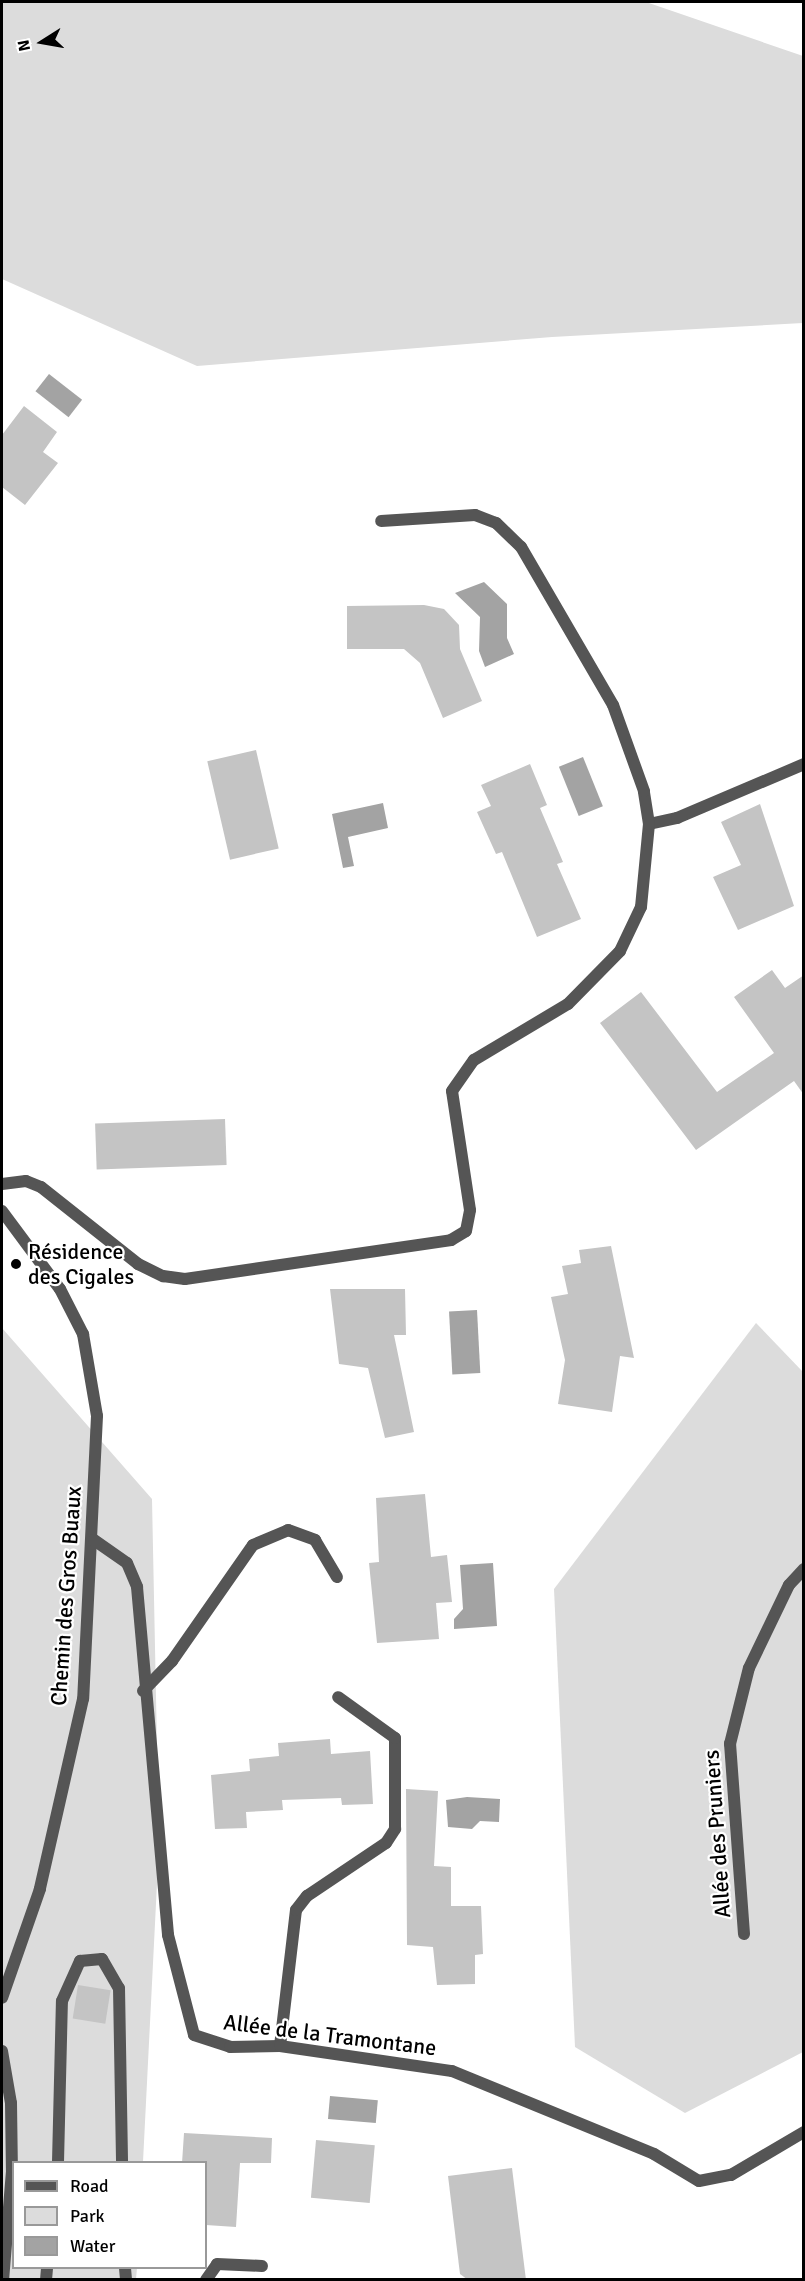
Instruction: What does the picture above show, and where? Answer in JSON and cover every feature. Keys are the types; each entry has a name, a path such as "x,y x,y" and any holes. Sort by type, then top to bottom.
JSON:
{"street":[{"path":"2,1184 26,1181 41,1187 138,1264 163,1276 185,1279 451,1240 466,1231 470,1210 452,1091 474,1060 568,1004 620,951 641,906 649,824 644,791 613,705 520,547 496,523 475,515 381,521"},
{"path":"649,824 677,818 804,764"},
{"name":"Chemin des Gros Buaux","path":"2,1211 60,1289 83,1335 97,1416 94,1540 83,1699 40,1889 2,1998"},
{"path":"143,1691 172,1661 253,1545 288,1530 315,1540 338,1577"},
{"name":"Allée de la Tramontane","path":"94,1540 118,1555 134,1575 143,1691 166,1916 186,2020 194,2035 209,2043 280,2046 452,2071 654,2154 699,2181 731,2175 804,2132"},
{"name":"Allée des Pruniers","path":"744,1934 730,1744 749,1668 789,1585 804,1569"},
{"path":"280,2046 296,1910 307,1896 386,1844 395,1829 395,1738 338,1697"},
{"path":"58,2161 62,2001 80,1961 102,1959 119,1988 122,2161"},
{"path":"2,2051 11,2103 12,2171 3,2280"},
{"path":"207,2280 217,2264 262,2266"}],"green space":[{"path":"2,2 646,2 803,56 803,323 552,337 197,366 2,279"},
{"path":"756,1323 803,1372 803,2052 685,2113 575,2047 554,1589"},
{"path":"2,1328 152,1499 159,1844 143,2161 12,2161 12,2269 137,2269 136,2279 2,2279"}],"water":[{"path":"49,374 82,400 69,417 35,391"},
{"path":"484,582 507,604 507,638 514,654 485,667 479,651 480,617 455,593"},
{"path":"583,757 603,806 579,816 559,767"},
{"path":"383,803 388,828 348,837 354,866 343,868 332,814"},
{"path":"477,1310 480,1373 452,1374 449,1311"},
{"path":"493,1563 497,1626 454,1629 454,1619 463,1609 460,1565"},
{"path":"467,1797 500,1799 499,1822 480,1821 472,1829 448,1827 446,1800"},
{"path":"330,2096 378,2100 376,2123 328,2119"}],"building":[{"path":"24,406 57,432 43,452 58,463 25,505 2,487 2,435"},
{"path":"424,605 444,609 459,625 460,649 482,701 443,718 420,663 404,649 347,649 347,606"},
{"path":"256,750 279,848 230,860 207,761"},
{"path":"530,764 547,805 540,808 563,862 557,864 581,919 537,937 502,852 496,854 477,812 491,806 481,785"},
{"path":"760,804 794,906 738,930 713,877 741,865 721,822"},
{"path":"772,970 785,988 804,975 804,1095 794,1081 696,1150 600,1023 641,992 717,1092 774,1053 734,997"},
{"path":"225,1119 227,1165 97,1170 95,1124"},
{"path":"611,1246 634,1358 620,1356 612,1412 558,1404 565,1360 551,1297 568,1294 562,1266 581,1263 579,1250"},
{"path":"330,1289 405,1289 406,1335 394,1335 414,1432 385,1438 368,1368 339,1364"},
{"path":"425,1494 431,1557 447,1555 452,1602 436,1603 439,1639 377,1643 369,1563 379,1562 376,1498"},
{"path":"330,1739 331,1754 370,1751 373,1804 342,1805 341,1798 282,1800 283,1810 246,1812 247,1828 215,1829 211,1775 250,1771 249,1759 279,1756 278,1743"},
{"path":"406,1789 438,1791 434,1866 451,1867 451,1906 481,1906 483,1954 475,1955 475,1984 437,1985 433,1947 407,1945"},
{"path":"78,1985 111,1990 105,2024 73,2019"},
{"path":"184,2133 272,2138 271,2163 240,2163 236,2227 207,2225 207,2161 182,2161"},
{"path":"316,2140 375,2145 370,2203 311,2198"},
{"path":"512,2168 526,2280 468,2280 460,2274 448,2176"}],"place":[{"name":"Résidence des Cigales","path":"16,1264"}]}
